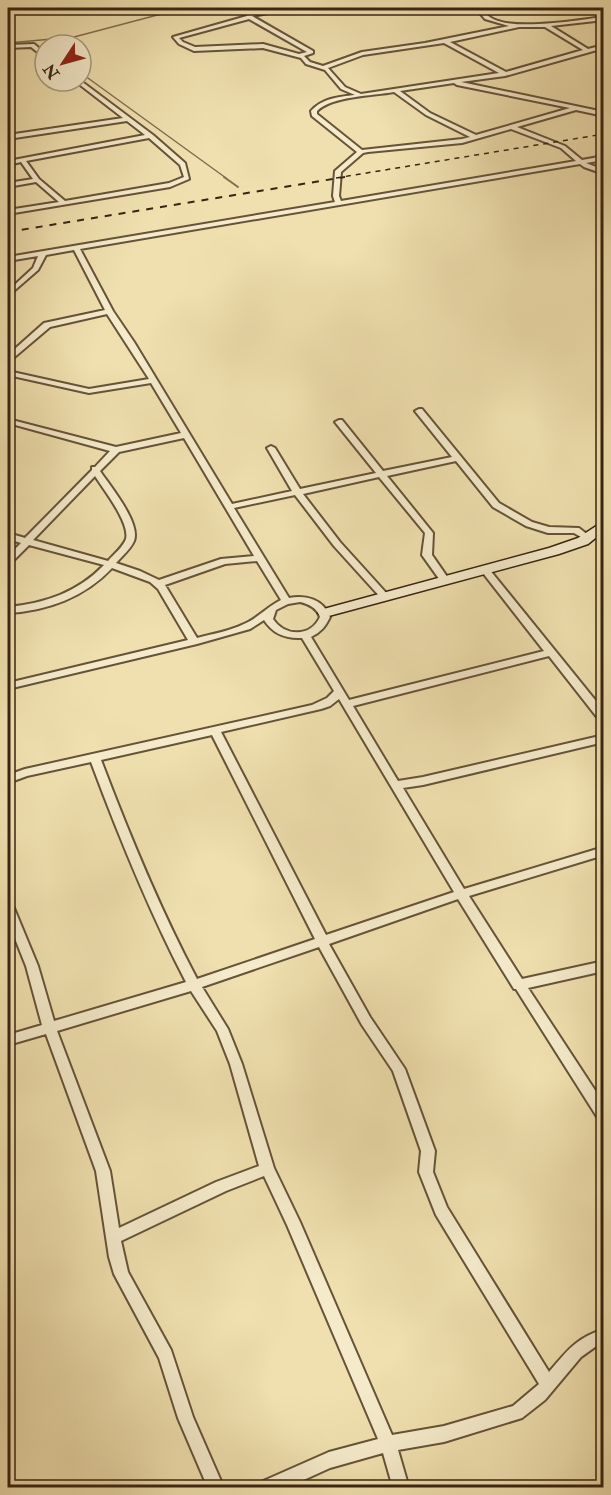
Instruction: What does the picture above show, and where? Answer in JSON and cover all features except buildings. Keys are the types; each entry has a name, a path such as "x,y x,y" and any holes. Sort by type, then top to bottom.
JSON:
{"street":[{"path":"291,8 253,13 249,15 250,17 176,37 181,43 194,49 255,46 305,58 308,63 325,67 362,54 445,41 518,26 603,18"},
{"path":"482,8 482,12 488,18 518,26"},
{"path":"250,17 311,52 298,56"},
{"path":"546,25 588,51"},
{"path":"445,41 505,74"},
{"path":"361,152 314,116 314,111 320,105 331,100 505,74 603,45"},
{"path":"8,47 33,46"},
{"path":"325,67 348,92 365,95"},
{"path":"451,82 603,114"},
{"path":"394,90 428,114 475,137"},
{"path":"8,212 185,181 187,178 183,164 151,136 93,92"},
{"path":"339,203 336,196 338,171 361,152 384,147 450,143 574,109"},
{"path":"8,137 129,120"},
{"path":"509,126 564,147 586,166 603,172"},
{"path":"8,163 151,136"},
{"path":"8,259 603,158"},
{"path":"23,161 37,180 63,202"},
{"path":"8,185 37,180"},
{"path":"76,247 109,311 286,601"},
{"path":"8,294 36,269 43,253"},
{"path":"8,358 47,325 109,311"},
{"path":"8,373 89,391 152,381"},
{"path":"419,411 502,509 529,524 548,530 576,530 588,538"},
{"path":"8,422 116,450 185,435"},
{"path":"339,422 429,533 427,555 445,581"},
{"path":"271,448 297,492 338,544 385,597"},
{"path":"8,561 116,450"},
{"path":"228,507 458,458"},
{"path":"8,610 45,606 85,588 111,564 129,542 131,533 125,518 95,470"},
{"path":"325,613 554,551 588,538 603,525"},
{"path":"8,536 111,564 160,583 195,642"},
{"path":"160,583 224,561 259,558"},
{"path":"486,571 603,719"},
{"path":"8,686 195,642 247,627 270,612 276,605 286,601 306,600 318,605 325,613"},
{"path":"270,612 270,623 281,632"},
{"path":"247,627 305,635 316,631 323,625 325,613"},
{"path":"305,635 461,894 603,1116"},
{"path":"8,779 326,705 346,705 549,653"},
{"path":"326,705 338,693"},
{"path":"215,730 323,942 366,1021 399,1069 428,1151 426,1172 441,1210 548,1384"},
{"path":"397,785 423,781 603,738"},
{"path":"96,759 118,820 174,947 194,985 222,1029 236,1064 267,1169 293,1222 388,1444 401,1488"},
{"path":"8,1040 194,985 461,894 603,851"},
{"path":"8,908 32,966 50,1029 103,1171 121,1274 166,1355 186,1418 216,1488"},
{"path":"518,985 603,966"},
{"path":"114,1237 221,1186 267,1169"},
{"path":"267,1488 329,1460 388,1444 444,1434 516,1413 530,1405 576,1352 590,1341 603,1336"}],"waterway":[{"path":"8,43 74,37 184,8"},
{"path":"93,82 226,178"},
{"path":"224,177 238,187"}],"railway":[{"path":"336,178 604,134"},
{"path":"8,232 345,177"}]}
